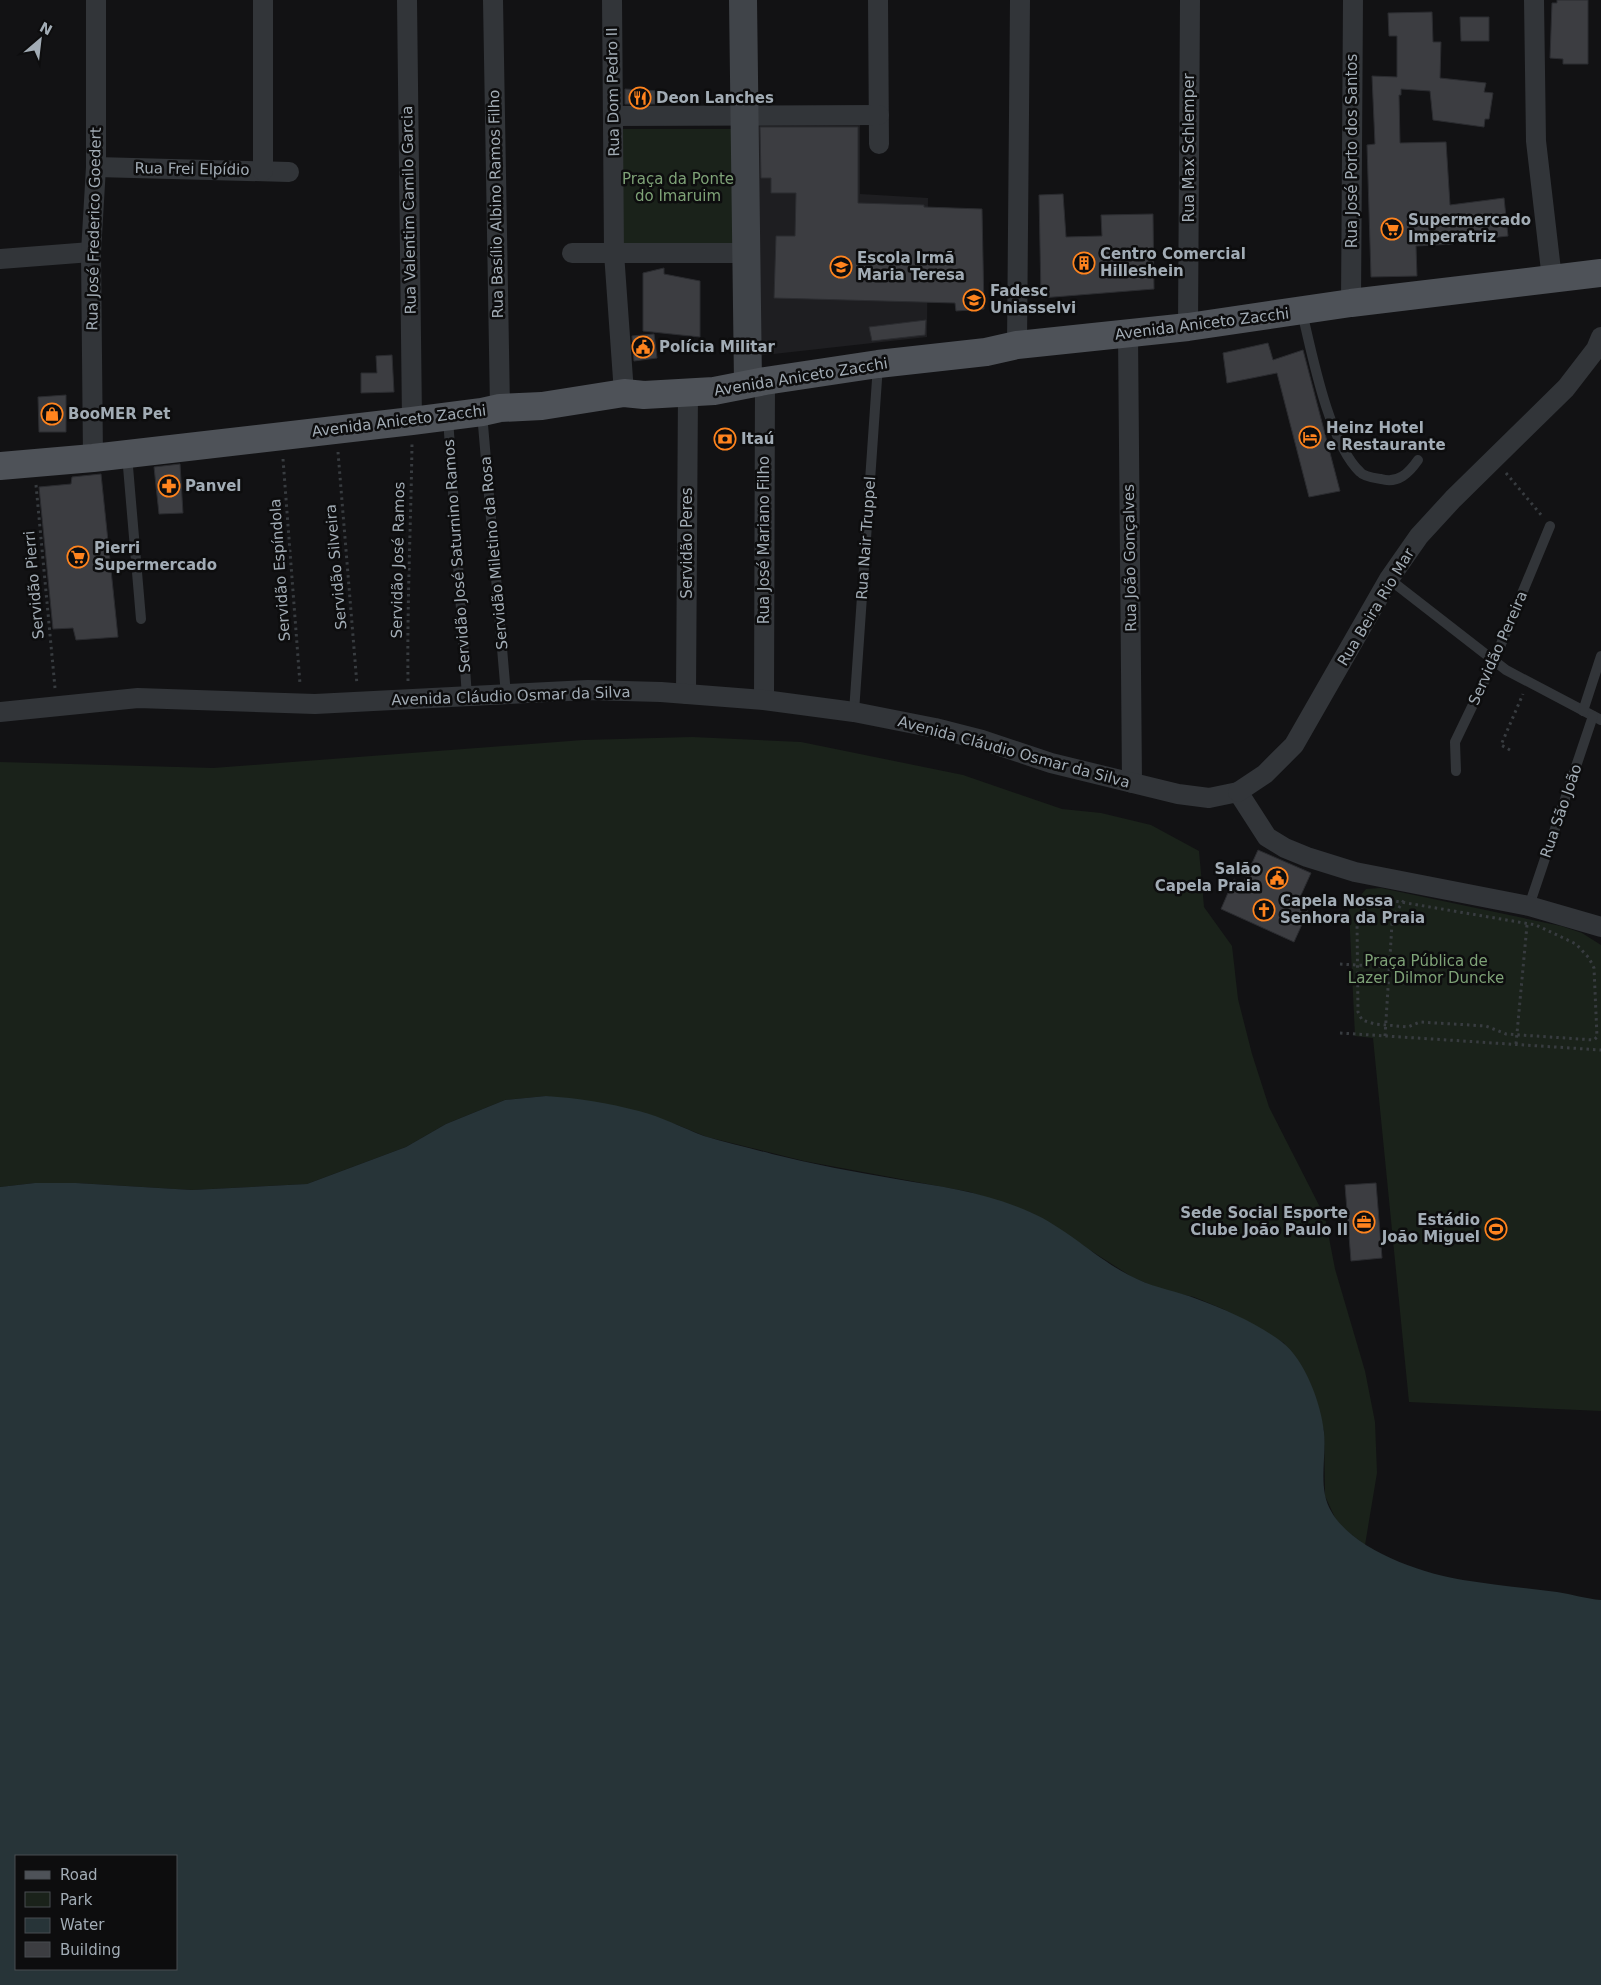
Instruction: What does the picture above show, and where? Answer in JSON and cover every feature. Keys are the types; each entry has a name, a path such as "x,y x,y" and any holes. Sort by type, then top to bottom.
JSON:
{"main road":[{"name":"Avenida Aniceto Zacchi","path":"0,466 94,458 491,410 542,406 624,393 644,395 714,391 756,382 878,364 986,352 1017,345 1188,327 1351,303 1601,273"}],"street":[{"name":"Rua José Frederico Goedert","path":"94,458 90,252 96,167 96,0"},
{"path":"263,171 264,0"},
{"name":"Rua Valentim Camilo Garcia","path":"407,0 412,421"},
{"name":"Rua Basílio Albino Ramos Filho","path":"491,410 493,0"},
{"name":"Rua Dom Pedro II","path":"612,0 614,253 624,393"},
{"path":"743,0 746,253 756,382"},
{"path":"878,0 880,144"},
{"path":"1017,345 1020,0"},
{"name":"Rua Max Schlemper","path":"1188,327 1190,0"},
{"name":"Rua José Porto dos Santos","path":"1351,303 1354,0"},
{"path":"1534,0 1536,141 1552,279"},
{"path":"613,116 879,115"},
{"name":"Rua Frei Elpídio","path":"96,167 289,172"},
{"path":"0,258 90,252"},
{"path":"572,253 746,253"},
{"name":"Rua João Gonçalves","path":"1128,334 1132,783"},
{"name":"Rua Beira Rio Mar","path":"1238,792 1265,774 1294,746 1389,579 1419,536 1453,499 1566,388 1596,349 1601,338"},
{"name":"Rua José Mariano Filho","path":"756,382 764,700"},
{"name":"Servidão Peres","path":"686,694 688,391"},
{"name":"Avenida Cláudio Osmar da Silva","path":"0,712 138,698 302,704 358,703 588,690 686,694 764,700 854,712 954,733 1051,763 1194,797 1209,798 1238,792"},
{"path":"1238,792 1267,837 1284,848 1327,865 1416,883 1528,915 1601,927"}],"lane":[{"path":"1302,311 1319,385 1344,453 1361,474 1388,481 1408,475 1418,460"},
{"name":"Rua Nair Truppel","path":"854,712 878,364"},
{"name":"Servidão Miletino da Rosa","path":"491,410 506,695"},
{"name":"Servidão José Saturnino Ramos","path":"448,416 467,697"},
{"path":"127,454 141,619"},
{"name":"Servidão Pereira","path":"1456,771 1455,742 1494,661 1550,526"},
{"path":"1389,579 1494,661 1597,718"},
{"path":"1583,711 1601,656"},
{"name":"Rua São João","path":"1528,915 1597,718"}],"path":[{"name":"Servidão José Ramos","path":"408,700 407,592 411,522 412,421"},
{"name":"Servidão Silveira","path":"336,429 358,703"},
{"name":"Servidão Espíndola","path":"282,436 302,704"},
{"path":"1494,459 1550,526"},
{"name":"Servidão Pierri","path":"34,462 57,706"},
{"path":"1510,750 1501,746 1529,682"},
{"path":"1385,1036 1393,917 1416,883"},
{"path":"1377,898 1528,915 1554,933 1576,944 1594,968 1597,1037 1594,1040 1506,1034 1486,1026 1420,1022 1408,1027 1362,1020 1358,1012 1359,913 1366,904 1377,898"},
{"path":"1516,1044 1528,915"},
{"path":"1340,964 1389,967"},
{"path":"1340,1033 1601,1050"}],"shaded area":[{"name":"Escola Irmã Maria Teresa","path":"860,120 860,194 928,198 927,337 755,356 753,121"}],"green space":[{"name":"Praça da Ponte do Imaruim","path":"620,129 735,129 736,246 621,247"},
{"path":"692,737 801,742 963,775 1062,809 1101,813 1151,825 1199,851 1204,907 1232,946 1238,999 1252,1054 1269,1107 1325,1217 1335,1269 1365,1371 1375,1422 1377,1473 1365,1545 1338,1524 1325,1496 1324,1430 1284,1343 1223,1309 1194,1297 1162,1290 1132,1277 1032,1213 970,1192 804,1161 707,1137 675,1124 546,1096 505,1100 446,1124 406,1147 307,1184 192,1190 76,1183 35,1183 0,1187 0,762 213,768 583,740"},
{"name":"Estádio João Miguel","path":"1381,888 1561,926 1582,933 1601,945 1601,1411 1409,1402 1373,1038 1355,1036 1349,910 1366,889"}],"water":[{"path":"546,1096 581,1100 639,1111 704,1136 772,1154 849,1171 964,1191 1013,1205 1030,1212 1058,1227 1123,1272 1152,1285 1219,1307 1273,1335 1290,1350 1305,1371 1319,1408 1324,1432 1323,1480 1325,1495 1332,1513 1361,1542 1381,1554 1424,1571 1463,1580 1557,1592 1601,1600 1601,1985 0,1985 0,1187 35,1183 76,1183 192,1190 307,1184 406,1147 446,1124 505,1100"}],"building":[{"path":"1557,0 1588,0 1588,64 1563,64 1563,59 1550,58 1552,3 1557,3"},
{"path":"1432,12 1433,42 1441,42 1440,78 1486,83 1484,92 1493,93 1489,119 1485,119 1484,127 1433,120 1430,91 1401,89 1401,95 1399,95 1400,143 1446,142 1450,205 1504,198 1508,236 1453,242 1453,244 1416,246 1417,276 1371,277 1367,145 1375,144 1372,76 1397,77 1397,36 1389,36 1388,13"},
{"path":"1460,17 1489,17 1489,41 1461,41"},
{"name":"Deon Lanches","path":"625,89 660,91 660,104 625,104"},
{"name":"Escola Irmã Maria Teresa","path":"760,127 858,127 858,203 982,209 984,309 956,311 955,303 774,298 776,236 795,236 796,193 771,193 771,178 761,178"},
{"name":"Centro Comercial Hilleshein","path":"1063,194 1066,237 1102,236 1101,215 1153,214 1154,289 1041,298 1039,195"},
{"path":"664,268 664,274 700,281 700,337 643,331 643,273"},
{"path":"926,320 925,335 872,341 869,327"},
{"name":"Polícia Militar","path":"654,334 657,358 634,361 632,336"},
{"name":"Heinz Hotel e Restaurante","path":"1268,343 1273,360 1303,350 1340,491 1309,497 1277,373 1227,383 1223,353"},
{"path":"392,355 394,392 361,393 361,373 377,373 376,356"},
{"name":"BooMER Pet","path":"66,395 66,432 39,432 38,397"},
{"name":"Panvel","path":"180,464 183,513 159,514 154,467"},
{"name":"Pierri Supermercado","path":"101,474 118,637 76,640 73,628 53,629 39,487 71,484 72,477"},
{"path":"1258,850 1311,873 1296,906 1308,911 1294,942 1221,909 1234,879 1243,883"},
{"name":"Sede Social Esporte Clube João Paulo II","path":"1376,1183 1382,1258 1351,1261 1345,1185"}],"place":[{"name":"Deon Lanches","path":"640,98"},
{"name":"Supermercado Imperatriz","path":"1392,229"},
{"name":"Centro Comercial Hilleshein","path":"1084,263"},
{"name":"Escola Irmã Maria Teresa","path":"841,267"},
{"name":"Fadesc Uniasselvi","path":"974,300"},
{"name":"Polícia Militar","path":"643,347"},
{"name":"BooMER Pet","path":"52,414"},
{"name":"Heinz Hotel e Restaurante","path":"1310,437"},
{"name":"Itaú","path":"725,439"},
{"name":"Panvel","path":"169,486"},
{"name":"Pierri Supermercado","path":"78,557"},
{"name":"Salão Capela Praia","path":"1277,878"},
{"name":"Capela Nossa Senhora da Praia","path":"1264,910"},
{"name":"Sede Social Esporte Clube João Paulo II","path":"1364,1222"},
{"name":"Estádio João Miguel","path":"1496,1229"}],"park label":[{"name":"Praça Pública de Lazer Dilmor Duncke","path":"1426,970"}]}
